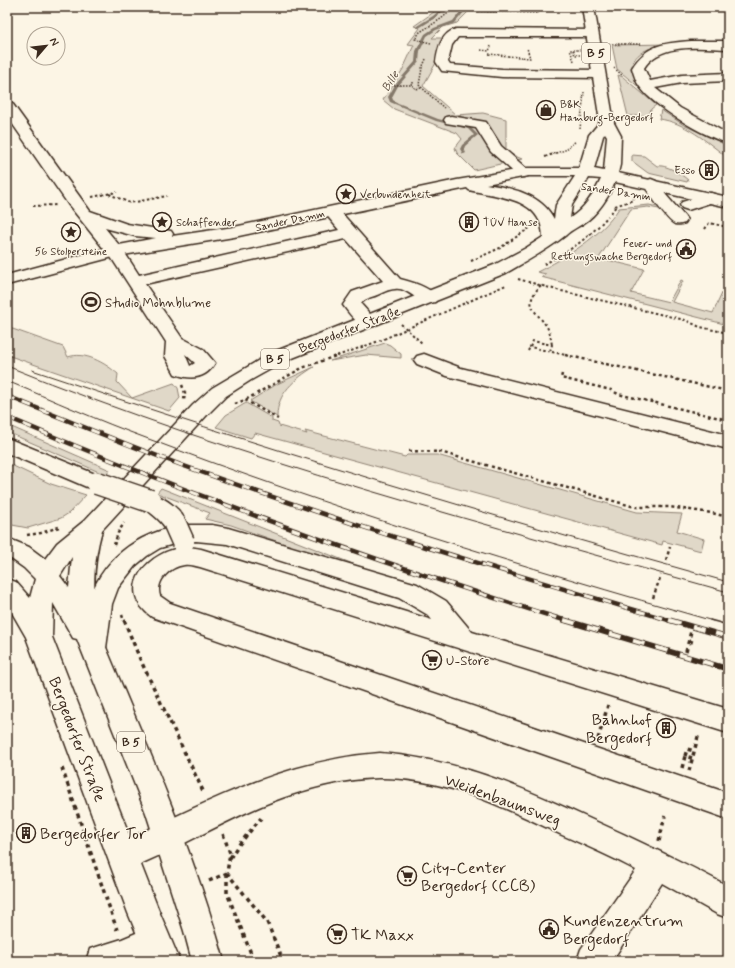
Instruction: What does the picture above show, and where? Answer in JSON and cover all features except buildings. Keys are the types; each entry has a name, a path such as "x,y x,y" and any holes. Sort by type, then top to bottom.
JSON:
{"main road":[{"name":"Bergedorfer Straße","path":"160,951 39,637 40,602 53,567 72,541 92,527 200,410 219,392 254,369 278,357 500,269 525,256 580,219 592,207 608,182 613,165 614,136 607,123 588,7"},
{"path":"592,33 460,32 453,34 444,50 443,64 446,68 494,73 599,74"},
{"path":"728,45 677,46 653,53 642,60 638,68 640,77 646,86 680,115 728,139"},
{"path":"646,86 682,79 728,77"},
{"path":"10,114 83,213 115,251 175,342"},
{"path":"447,114 481,125 494,145 522,169 569,157 594,143"},
{"path":"556,234 564,204 581,179 596,135 607,123"},
{"name":"Sander Damm","path":"7,280 115,251 234,232 503,176 522,169 581,179 651,184 728,202"},
{"name":"Sander Damm","path":"503,176 524,181 581,179"},
{"name":"Sander Damm","path":"608,182 660,198 728,214"},
{"path":"651,184 660,198 679,220"},
{"path":"457,185 498,191 529,201 537,208 556,234"},
{"path":"688,205 711,198"},
{"path":"332,212 394,283"},
{"path":"83,213 112,226 148,233 234,232"},
{"path":"135,281 350,233"},
{"path":"368,322 352,305 358,296 394,283 407,286 429,298"},
{"path":"424,360 454,372 728,442"},
{"path":"7,445 98,483 150,501 165,511 173,519 181,541 201,558 716,717"},
{"name":"Bergedorfer Straße","path":"92,527 83,558 81,579 81,603 84,619 93,649 169,835 200,931 208,961"},
{"path":"93,649 101,598 112,578 125,561 144,546 167,536 192,532 208,532 228,536 408,591 437,608 463,639"},
{"path":"181,541 166,563 155,570 148,579 147,591 151,602 161,610 728,806"},
{"path":"7,546 18,559 53,567 83,558"},
{"path":"53,567 93,649"},
{"path":"7,588 19,600 39,637"},
{"name":"Weidenbaumsweg","path":"123,857 277,786 317,774 352,768 390,766 442,775 484,788 543,811 654,863 728,904"},
{"path":"593,961 650,876 654,863"},
{"path":"102,961 124,955 160,951"}],"path":[{"path":"433,46 433,43 429,41 415,40 416,36 441,19 455,7"},
{"path":"475,12 538,13 536,7"},
{"path":"554,7 555,11"},
{"path":"489,51 488,54 530,58 527,48"},
{"path":"573,50 570,50 575,65"},
{"path":"573,50 580,50"},
{"path":"573,50 575,55 581,55"},
{"path":"566,54 572,54"},
{"path":"427,57 422,68 419,84 421,88 447,114"},
{"path":"394,85 413,85 416,88 421,88"},
{"path":"7,87 11,92"},
{"path":"92,197 117,192"},
{"path":"109,194 130,203 167,196"},
{"path":"33,206 56,205"},
{"path":"705,229 709,223 728,227"},
{"path":"518,279 557,290 685,320 700,327 728,333"},
{"path":"541,285 533,294 531,306 533,312 548,328 552,345 550,351"},
{"path":"389,314 454,372"},
{"path":"528,351 533,341 552,345"},
{"path":"530,347 728,391"},
{"path":"562,374 561,378 598,387 634,399 728,420"},
{"path":"598,387 599,382"},
{"path":"235,404 245,400 258,391"},
{"path":"634,399 636,394"},
{"path":"245,400 278,419"},
{"path":"672,407 673,402"},
{"path":"409,451 440,452 635,507 669,507 712,513 728,517"},
{"path":"41,533 63,525"},
{"path":"666,560 670,547"},
{"path":"653,598 661,575"},
{"path":"112,578 123,620 229,849 226,886 227,893 254,961"},
{"path":"686,652 691,631"},
{"path":"689,641 696,643"},
{"path":"592,759 614,685"},
{"path":"684,791 694,751 716,717"},
{"path":"692,758 685,756 687,749 694,751"},
{"path":"256,828 246,835 235,849 229,862 227,873 267,922 283,961"},
{"path":"212,880 227,873"}],"shaded area":[{"path":"441,7 473,7 457,23 443,27 432,38 446,38 437,61 423,86 456,115 483,113 506,119 506,152 522,159 474,170 457,153 455,148 462,139 457,133 394,109 383,100 403,69 414,45 408,44 420,28 414,26"},
{"path":"669,44 645,50 636,58 631,69 640,88 617,69 612,45"},
{"path":"618,75 623,77 656,105 651,109 649,116 628,116"},
{"path":"661,110 684,125 728,146 728,158 687,128 659,119"},
{"path":"632,155 644,156 657,166 665,166 688,180 687,182 648,173 632,161"},
{"path":"649,205 663,208 659,209 648,207 631,209 599,258 644,269 631,293 669,302 681,280 683,281 672,302 713,313 723,291 728,293 728,308 725,315 728,316 728,325 541,277 546,274 537,272 571,253 593,237 612,218 619,208"},
{"path":"7,327 63,347 68,357 88,357 101,362 118,374 117,382 132,398 174,383 178,388 180,398 169,411 7,355"},
{"path":"385,343 401,354 401,358 366,355 330,361"},
{"path":"314,367 300,376 288,388 280,401 277,417 250,401 277,384"},
{"path":"246,403 272,418 272,421 278,423 279,426 307,434 305,431 405,457 407,455 437,455 637,512 682,514 677,531 704,539 701,551 663,541 662,545 255,433 251,438 216,427 226,415"},
{"path":"7,425 110,470 106,475 7,432"},
{"path":"7,463 51,484 86,495 69,513 61,518 28,528 7,524"},
{"path":"161,488 391,579 324,558 231,525 205,519 210,513 157,493"}],"waterway":[{"path":"418,27 434,17 445,7"},
{"name":"Bille","path":"464,153 462,149 463,146 476,135 469,128 437,120 397,104 391,101 390,97 396,86 417,62 418,51 426,35 435,29 454,22 466,7"}],"tram line":[{"path":"7,366 184,432 274,461 455,516 728,592"},
{"path":"32,370 205,427 378,481 728,582"},
{"path":"7,381 93,418 286,489 499,558 713,621"},
{"path":"710,620 728,625"}],"railway":[{"path":"7,396 184,466 305,508 488,566 672,621"},
{"path":"7,417 215,501 425,575 567,621"},
{"path":"564,620 728,669"},
{"path":"669,620 728,637"}],"place":[{"name":"B&K Hamburg-Bergedorf","path":"546,110"},
{"name":"Esso","path":"709,170"},
{"name":"Verbundenheit","path":"346,194"},
{"name":"Schaffender","path":"162,222"},
{"name":"TÜV Hanse","path":"469,222"},
{"name":"56 Stolpersteine","path":"71,232"},
{"name":"Feuer- und Rettungswache Bergedorf","path":"686,249"},
{"name":"Studio Mohnblume","path":"91,302"},
{"name":"U-Store","path":"432,660"},
{"name":"Bahnhof Bergedorf","path":"666,728"},
{"name":"Bergedorfer Tor","path":"26,833"},
{"name":"City-Center Bergedorf (CCB)","path":"407,876"},
{"name":"Kundenzentrum Bergedorf","path":"549,929"},
{"name":"TK Maxx","path":"337,934"}]}
